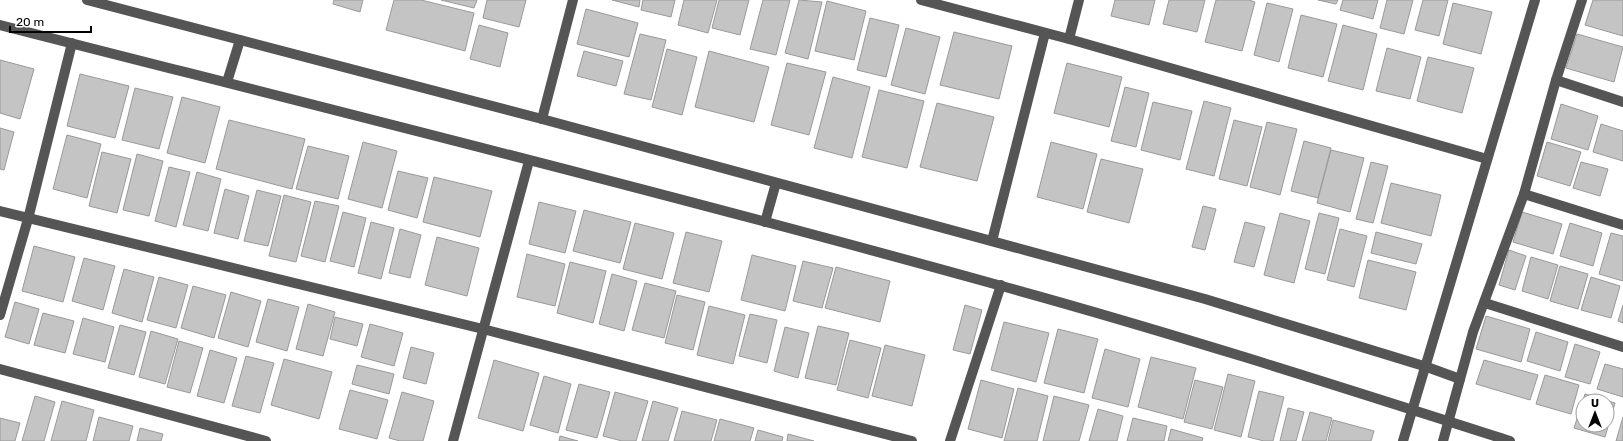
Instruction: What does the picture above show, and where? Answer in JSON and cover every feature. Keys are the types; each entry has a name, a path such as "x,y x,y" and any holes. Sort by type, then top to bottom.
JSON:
{"street":[{"path":"87,0 542,119 992,240 1205,299 1427,367 1460,379"},
{"path":"542,119 573,0"},
{"path":"921,0 960,5 1045,33 1487,158"},
{"path":"1069,39 1079,0"},
{"path":"1403,441 1427,367 1487,158 1535,0"},
{"path":"1443,441 1473,332 1485,303 1524,194 1556,80 1582,0"},
{"path":"0,25 227,82 1001,285 1414,410 1510,441"},
{"path":"992,240 1045,33"},
{"path":"227,82 240,40"},
{"path":"0,315 28,219 72,43"},
{"path":"1556,80 1623,102"},
{"path":"453,441 529,161"},
{"path":"765,222 776,183"},
{"path":"1524,194 1623,225"},
{"path":"0,211 483,329 912,441"},
{"path":"950,441 1001,285"},
{"path":"1485,303 1623,347"},
{"path":"0,368 266,441"}],"building":[{"path":"334,0 363,0 360,12 333,4"},
{"path":"394,0 421,0 474,13 465,51 386,30"},
{"path":"441,0 477,0 474,8"},
{"path":"487,0 526,0 519,27 483,18"},
{"path":"612,0 640,0 639,7"},
{"path":"643,0 675,0 671,17 641,10"},
{"path":"684,0 717,0 708,33 678,25"},
{"path":"719,0 749,0 740,35 712,28"},
{"path":"763,0 790,0 776,55 750,49"},
{"path":"799,0 822,2 808,59 785,53"},
{"path":"1115,0 1155,0 1149,25 1111,16"},
{"path":"1169,0 1205,0 1197,32 1163,24"},
{"path":"1216,0 1249,0 1255,2 1242,51 1205,42"},
{"path":"1318,0 1338,0 1336,4"},
{"path":"1343,0 1378,0 1373,19 1340,10"},
{"path":"1387,0 1413,0 1404,34 1380,28"},
{"path":"1423,0 1448,0 1439,36 1415,30"},
{"path":"1593,0 1623,0 1623,36 1585,25"},
{"path":"827,1 866,11 854,60 815,51"},
{"path":"1267,3 1293,9 1279,62 1254,55"},
{"path":"1453,3 1492,12 1481,54 1443,44"},
{"path":"586,9 638,23 629,57 577,44"},
{"path":"1301,15 1337,24 1323,77 1288,68"},
{"path":"870,18 899,25 886,77 857,70"},
{"path":"479,25 508,33 500,67 470,59"},
{"path":"1343,25 1377,34 1363,90 1328,81"},
{"path":"906,28 940,37 925,94 891,85"},
{"path":"954,32 1012,46 999,99 940,85"},
{"path":"640,34 666,40 651,100 624,94"},
{"path":"1577,34 1623,47 1614,82 1566,68"},
{"path":"1387,48 1421,57 1410,99 1376,91"},
{"path":"667,49 697,57 682,115 652,107"},
{"path":"584,51 623,61 616,86 577,76"},
{"path":"709,51 769,67 754,122 695,107"},
{"path":"1428,57 1474,68 1462,113 1417,101"},
{"path":"0,60 34,69 20,119 0,113"},
{"path":"787,63 826,72 809,135 771,125"},
{"path":"1067,63 1122,77 1109,127 1054,113"},
{"path":"80,74 129,86 115,138 67,126"},
{"path":"833,77 870,87 852,158 814,148"},
{"path":"1125,87 1149,93 1136,147 1111,141"},
{"path":"135,88 173,97 159,149 122,140"},
{"path":"879,90 924,101 907,168 862,157"},
{"path":"182,97 220,107 205,163 167,153"},
{"path":"1204,101 1231,108 1214,176 1186,169"},
{"path":"1153,102 1192,111 1180,160 1141,150"},
{"path":"937,103 994,117 977,181 920,167"},
{"path":"1561,104 1598,116 1588,150 1551,139"},
{"path":"229,120 305,139 292,189 216,169"},
{"path":"1234,120 1262,127 1247,186 1219,179"},
{"path":"1267,122 1297,129 1280,195 1250,187"},
{"path":"1601,124 1623,131 1623,161 1593,152"},
{"path":"0,128 14,132 4,170 0,169"},
{"path":"67,135 101,144 87,198 53,189"},
{"path":"1304,141 1331,148 1318,198 1291,191"},
{"path":"363,142 397,151 382,208 348,199"},
{"path":"1051,142 1097,154 1083,209 1037,197"},
{"path":"1547,142 1581,152 1570,186 1537,176"},
{"path":"308,146 349,156 338,199 296,189"},
{"path":"1331,150 1364,158 1350,212 1317,203"},
{"path":"102,152 131,159 117,213 89,206"},
{"path":"137,154 163,161 149,216 123,210"},
{"path":"1101,159 1143,169 1129,223 1087,212"},
{"path":"1371,162 1388,166 1373,223 1356,219"},
{"path":"1581,162 1608,169 1600,196 1573,188"},
{"path":"169,167 190,172 176,227 155,221"},
{"path":"398,171 428,178 417,218 388,210"},
{"path":"197,172 221,179 208,231 183,225"},
{"path":"434,177 492,191 480,237 423,222"},
{"path":"1391,183 1441,195 1431,236 1381,223"},
{"path":"225,189 249,196 238,239 214,233"},
{"path":"257,190 281,196 268,246 244,241"},
{"path":"284,195 311,202 296,262 269,256"},
{"path":"315,201 339,206 325,262 301,256"},
{"path":"539,202 576,211 565,253 529,244"},
{"path":"1203,206 1216,209 1205,250 1192,247"},
{"path":"584,210 631,222 620,263 573,251"},
{"path":"343,212 366,218 354,267 330,261"},
{"path":"1522,212 1562,224 1553,254 1513,242"},
{"path":"1280,213 1310,221 1294,283 1264,275"},
{"path":"1319,213 1339,218 1325,274 1305,269"},
{"path":"371,222 394,228 381,279 358,273"},
{"path":"1245,222 1265,227 1254,267 1234,262"},
{"path":"635,223 674,233 662,279 623,269"},
{"path":"1570,223 1602,233 1593,266 1560,256"},
{"path":"400,229 421,235 410,278 389,273"},
{"path":"1340,229 1367,236 1354,287 1327,280"},
{"path":"686,232 722,241 709,292 673,283"},
{"path":"1376,232 1422,244 1416,264 1371,253"},
{"path":"1611,233 1623,236 1623,281 1599,274"},
{"path":"437,237 479,248 467,296 425,285"},
{"path":"34,246 75,257 63,302 22,291"},
{"path":"1509,250 1526,256 1515,290 1499,285"},
{"path":"527,254 565,264 555,306 517,297"},
{"path":"752,255 796,266 785,311 741,300"},
{"path":"1531,257 1558,265 1548,299 1522,291"},
{"path":"84,258 115,266 103,310 72,301"},
{"path":"1368,260 1416,272 1406,310 1359,298"},
{"path":"803,261 833,268 822,308 793,301"},
{"path":"570,262 606,271 593,323 557,313"},
{"path":"1560,266 1588,274 1578,309 1550,301"},
{"path":"836,267 890,281 880,322 825,308"},
{"path":"124,269 154,277 142,322 112,313"},
{"path":"612,274 637,281 624,331 599,324"},
{"path":"159,277 188,285 176,328 147,320"},
{"path":"1591,277 1620,286 1611,318 1581,310"},
{"path":"645,283 676,291 664,338 632,330"},
{"path":"193,286 226,295 214,338 181,328"},
{"path":"231,292 261,301 248,347 218,338"},
{"path":"677,295 705,302 693,350 665,343"},
{"path":"268,299 299,307 287,351 256,342"},
{"path":"15,302 39,309 29,344 5,337"},
{"path":"308,304 335,312 323,356 296,349"},
{"path":"965,305 982,310 970,354 953,350"},
{"path":"1623,305 1623,323 1618,321"},
{"path":"709,306 745,315 733,364 697,355"},
{"path":"43,313 74,321 65,353 34,345"},
{"path":"750,314 777,320 767,363 739,356"},
{"path":"1486,316 1530,329 1521,362 1476,349"},
{"path":"335,317 363,324 357,346 330,339"},
{"path":"83,318 114,327 105,362 73,354"},
{"path":"1004,322 1049,333 1036,382 991,370"},
{"path":"370,324 403,333 394,366 361,357"},
{"path":"120,325 146,332 134,375 108,368"},
{"path":"818,326 849,333 836,385 805,378"},
{"path":"785,327 809,333 798,378 774,371"},
{"path":"1058,329 1098,339 1084,393 1044,383"},
{"path":"151,331 178,339 165,384 139,377"},
{"path":"1536,332 1568,342 1560,371 1527,361"},
{"path":"850,340 881,348 868,398 837,390"},
{"path":"179,341 203,348 190,393 167,387"},
{"path":"1575,344 1600,352 1590,384 1565,377"},
{"path":"885,345 925,355 912,406 872,396"},
{"path":"411,347 434,353 426,384 403,378"},
{"path":"1105,349 1140,359 1128,407 1092,398"},
{"path":"210,350 237,358 224,403 197,396"},
{"path":"246,356 274,363 260,413 232,406"},
{"path":"1151,357 1196,368 1183,419 1138,407"},
{"path":"284,359 332,372 319,419 271,405"},
{"path":"494,360 539,373 523,431 478,418"},
{"path":"1484,360 1538,375 1530,400 1476,384"},
{"path":"1605,364 1623,369 1623,397 1615,395 1615,393 1597,389"},
{"path":"357,365 394,374 389,394 352,384"},
{"path":"1228,374 1255,381 1241,437 1214,430"},
{"path":"1545,375 1579,385 1577,393 1575,393 1575,400 1571,414 1536,404"},
{"path":"544,376 571,384 558,433 530,425"},
{"path":"981,380 1014,389 1002,438 968,429"},
{"path":"1195,380 1223,387 1212,429 1184,422"},
{"path":"579,384 610,392 597,438 566,430"},
{"path":"1018,388 1048,396 1037,441 1004,441"},
{"path":"350,390 388,400 377,439 339,429"},
{"path":"1259,391 1284,397 1273,441 1264,441 1248,437"},
{"path":"402,392 434,401 423,441 400,441 389,438"},
{"path":"615,392 648,401 636,441 622,441 603,436"},
{"path":"35,396 55,402 44,441 22,441"},
{"path":"1054,396 1089,405 1079,441 1043,441"},
{"path":"62,401 94,410 86,441 51,441"},
{"path":"653,401 678,408 668,441 642,441"},
{"path":"1288,408 1304,412 1296,441 1280,441"},
{"path":"1098,409 1123,416 1117,441 1089,441"},
{"path":"682,411 717,420 711,441 674,441"},
{"path":"1310,412 1332,418 1326,441 1302,441"},
{"path":"99,417 133,426 129,441 93,441"},
{"path":"1623,417 1623,441 1616,441"},
{"path":"0,418 20,423 15,441 0,441"},
{"path":"1133,418 1167,426 1164,441 1127,441"},
{"path":"720,419 754,428 750,441 714,441"},
{"path":"1333,420 1374,431 1371,441 1328,441"},
{"path":"140,428 163,434 161,441 137,441"},
{"path":"1171,429 1203,438 1202,441 1168,441"},
{"path":"758,430 783,437 782,441 755,441"},
{"path":"1591,433 1606,433 1605,437"},
{"path":"788,434 814,441 787,441"},
{"path":"560,436 578,441 559,441"}]}
